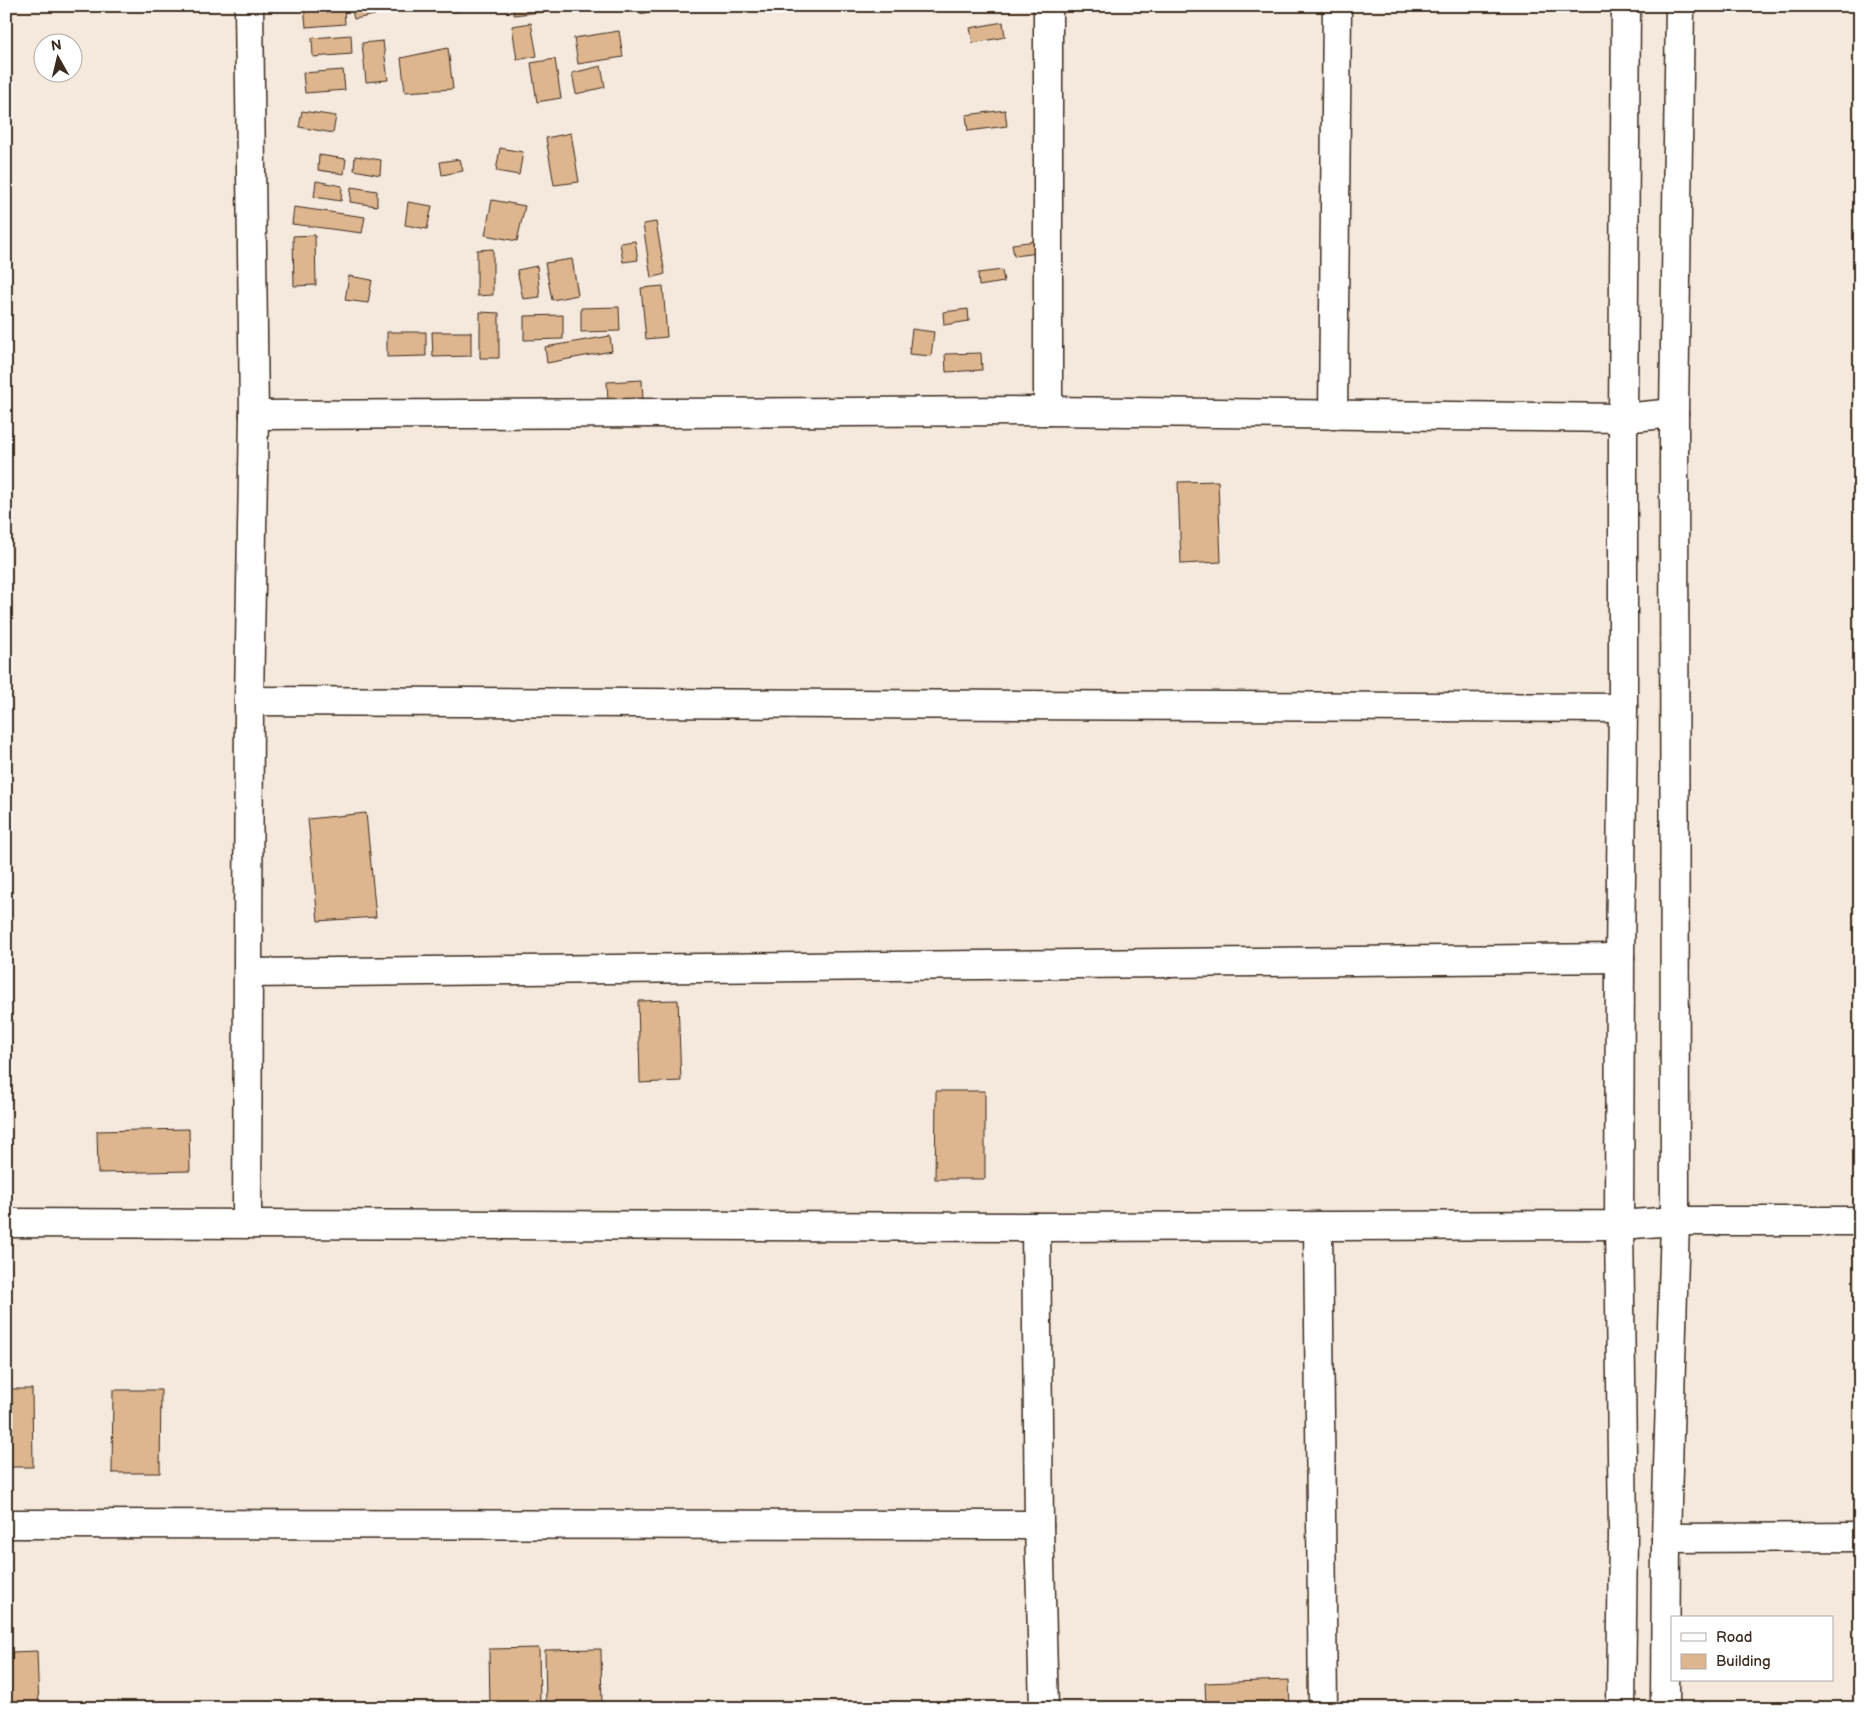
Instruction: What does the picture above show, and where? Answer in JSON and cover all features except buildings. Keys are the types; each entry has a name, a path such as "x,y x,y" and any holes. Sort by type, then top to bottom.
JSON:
{"street":[{"path":"247,1222 249,702 254,415 249,6"},
{"path":"1048,6 1048,411"},
{"path":"1333,415 1337,6"},
{"path":"1621,1708 1623,1532 1620,958 1624,708 1623,418 1626,6"},
{"path":"1665,1708 1666,1538 1675,1221 1674,413 1680,6"},
{"path":"254,415 1048,411 1623,418 1674,413"},
{"path":"249,702 1624,708"},
{"path":"249,973 1620,958"},
{"path":"6,1223 247,1222 1036,1227 1620,1225 1675,1221 1860,1222"},
{"path":"1318,1226 1323,1708"},
{"path":"1036,1227 1039,1525 1044,1708"},
{"path":"6,1524 1039,1525"},
{"path":"1666,1538 1860,1537"}]}
